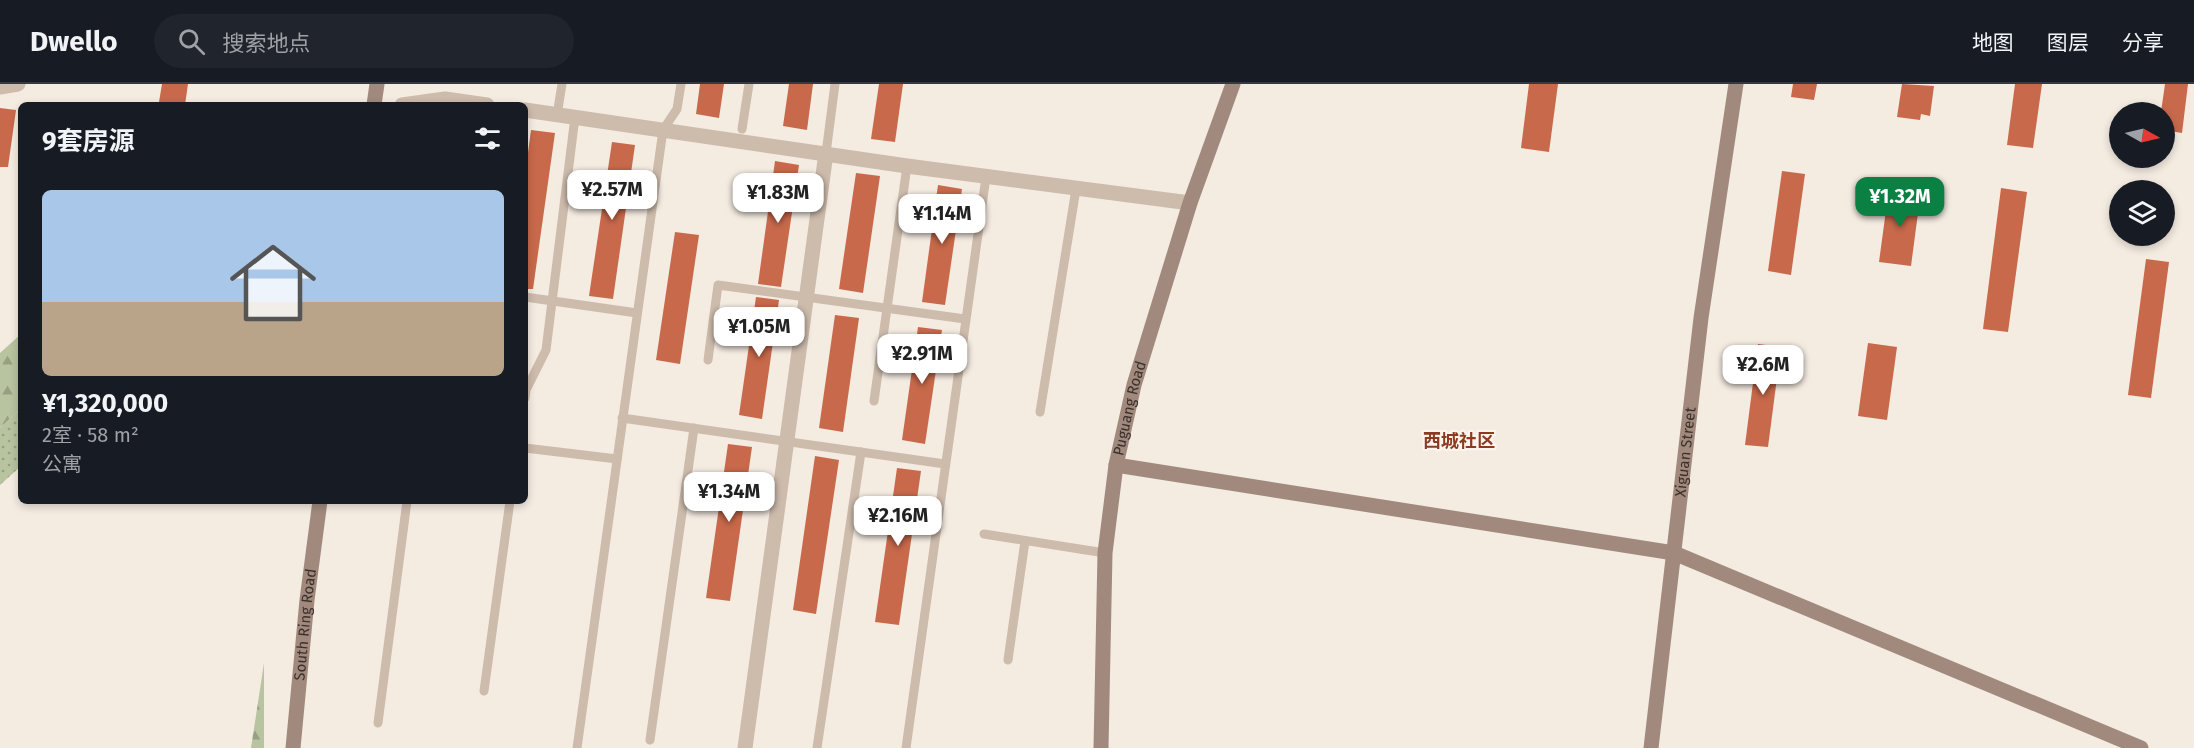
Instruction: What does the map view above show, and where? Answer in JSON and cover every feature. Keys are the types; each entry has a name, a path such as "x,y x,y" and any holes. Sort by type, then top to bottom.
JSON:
{"street":[{"path":"0,87 18,84"},
{"path":"374,102 377,84"},
{"name":"Puguang Road","path":"1101,748 1105,553 1116,465 1134,385 1190,203 1233,84"},
{"name":"Xiguan Street","path":"1651,748 1701,318 1736,84"},
{"path":"424,102 445,99 466,102"},
{"path":"528,110 907,166 1190,203"},
{"path":"745,748 826,153"},
{"path":"1116,465 1674,553 2141,748"},
{"name":"South Ring Road","path":"293,748 307,600 320,504"}],"lane":[{"path":"557,115 562,84"},
{"path":"577,748 663,130 677,109 681,84"},
{"path":"742,129 749,84"},
{"path":"826,153 836,84"},
{"path":"528,386 546,350 575,117"},
{"path":"874,401 907,166"},
{"path":"906,748 986,177"},
{"path":"1040,412 1076,189"},
{"path":"708,360 718,285 965,319"},
{"path":"528,297 637,313"},
{"path":"622,418 945,464"},
{"path":"650,740 694,428"},
{"path":"528,447 617,459"},
{"path":"818,748 861,452"},
{"path":"378,723 407,504"},
{"path":"484,691 510,504"},
{"path":"984,534 1105,553"},
{"path":"1008,660 1025,541"}],"green space":[{"path":"18,337 18,411 0,428 0,353"},
{"path":"18,411 18,469 0,485 0,428"},
{"path":"264,663 264,748 251,748"}],"building":[{"path":"162,84 188,84 185,102 159,102"},
{"path":"700,84 724,84 719,118 696,114"},
{"path":"789,84 813,84 807,130 783,126"},
{"path":"879,84 903,84 895,142 871,139"},
{"path":"1529,84 1558,84 1549,152 1521,148"},
{"path":"1793,84 1817,84 1814,100 1791,97"},
{"path":"1902,84 1934,86 1930,116 1921,114 1920,120 1897,117"},
{"path":"2015,84 2042,84 2033,148 2007,145"},
{"path":"2165,84 2188,84 2182,133 2175,132 2175,102 2162,102"},
{"path":"0,108 16,110 8,167 0,167"},
{"path":"531,130 555,133 533,289 528,289 528,152"},
{"path":"612,142 635,145 613,299 589,296"},
{"path":"775,161 799,165 781,287 758,284"},
{"path":"1782,171 1805,174 1791,275 1768,271"},
{"path":"856,173 880,176 863,293 839,289"},
{"path":"938,185 962,189 945,305 922,302"},
{"path":"1889,188 1911,191 1911,197 1920,198 1911,266 1879,262"},
{"path":"2001,188 2027,192 2008,332 1983,329"},
{"path":"675,232 699,235 680,364 656,360"},
{"path":"2146,259 2169,262 2151,398 2128,395"},
{"path":"756,297 779,300 762,419 739,415"},
{"path":"835,315 859,318 843,432 819,428"},
{"path":"918,327 942,330 925,444 902,440"},
{"path":"1868,343 1897,347 1887,420 1858,416"},
{"path":"1758,344 1781,347 1768,447 1745,445"},
{"path":"728,444 752,447 730,601 706,598"},
{"path":"815,456 839,460 816,614 793,610"},
{"path":"897,468 921,471 899,625 875,622"}],"district":[{"name":"西城社区","path":"1459,441"}]}
